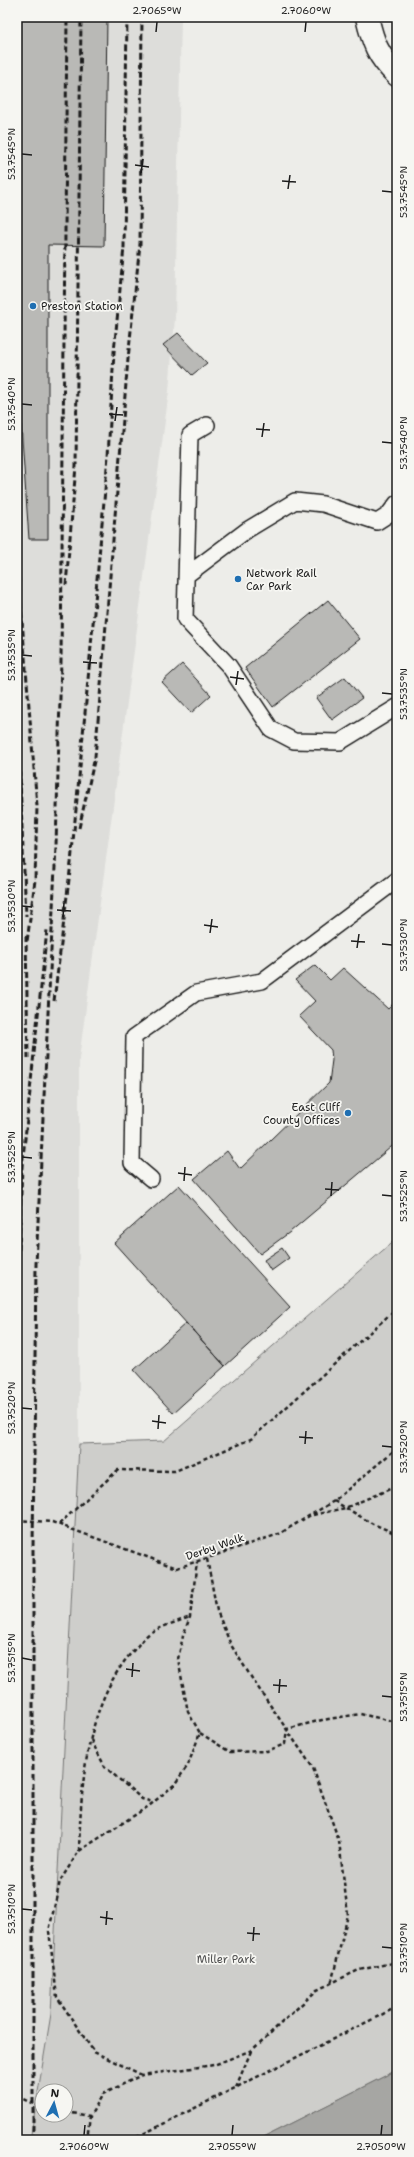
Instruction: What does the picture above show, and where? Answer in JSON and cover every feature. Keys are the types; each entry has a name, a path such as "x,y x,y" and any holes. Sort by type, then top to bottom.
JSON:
{"street":[{"path":"367,17 373,41 392,67"}],"lane":[{"path":"208,425 190,435 185,619 230,666 271,729 294,741 340,742 397,707"},
{"path":"187,575 247,530 295,501 324,504 377,522 388,514 397,503"},
{"path":"150,1179 132,1163 134,1037 196,993 262,981 397,880"}],"path":[{"path":"59,1524 118,1470 175,1471 251,1439 397,1308"},
{"name":"Derby Walk","path":"17,1520 52,1522 59,1524 177,1568 280,1534 334,1501 397,1448"},
{"path":"311,1515 345,1508 397,1486"},
{"path":"334,1501 373,1524 397,1534"},
{"path":"207,1558 217,1611 232,1645 287,1730 314,1768 339,1841 348,1916 331,1984"},
{"path":"198,1562 190,1617 183,1636 178,1659 188,1712 200,1733 230,1752 267,1751 285,1744 287,1730"},
{"path":"79,1851 81,1804 91,1740 107,1690 119,1667 149,1634 190,1617"},
{"path":"287,1730 322,1720 360,1714 397,1722"},
{"path":"142,2075 94,2052 57,1997 49,1931 60,1881 79,1851 154,1802 174,1785 188,1765 200,1733"},
{"path":"91,1740 104,1767 142,1800 154,1802"},
{"path":"87,2140 90,2116 102,2094 142,2075 214,2065 252,2050 318,1990 359,1970 397,1962"},
{"path":"131,2140 397,2007"},
{"path":"236,2088 252,2050"},
{"path":"17,2096 34,2104"},
{"path":"74,2113 90,2116"}],"shaded area":[{"path":"17,17 181,17 175,318 169,391 79,1059 79,1444 51,2014 43,2083 34,2083 34,2123 45,2123 52,2140 17,2140"},
{"path":"397,2070 397,2140 258,2140"}],"green space":[{"name":"Miller Park","path":"397,1238 397,2070 258,2140 30,2140 34,2116 34,2123 74,2123 74,2083 40,2083 51,2014 79,1444 164,1441"}],"building":[{"name":"Preston Station","path":"17,17 107,17 104,246 48,245 48,539 29,539 17,367"},
{"path":"178,333 207,363 192,375 163,345"},
{"path":"328,600 360,639 273,707 245,668"},
{"path":"182,664 211,695 191,713 162,682"},
{"path":"345,677 362,698 332,720 316,698"},
{"name":"East Cliff County Offices","path":"315,965 330,980 343,968 388,1009 397,1000 397,1142 290,1232 260,1254 194,1179 227,1151 240,1169 329,1083 332,1060 331,1050 299,1016 315,1001 295,980"},
{"path":"179,1185 290,1307 225,1366 114,1243"},
{"path":"282,1248 289,1258 271,1271 264,1260"},
{"path":"186,1323 225,1366 173,1413 134,1370"}],"railway":[{"path":"33,2140 33,1549 36,1264 56,846 61,661 67,17"},
{"path":"66,585 76,466 81,17"},
{"path":"54,1001 71,863 85,713 108,456 114,352 124,247 127,17"},
{"path":"79,828 95,757 128,359 140,244 142,17"},
{"path":"17,558 37,806 35,880 27,942"},
{"path":"17,716 26,916"},
{"path":"17,1295 22,1167 47,930"},
{"path":"26,936 28,1058"},
{"path":"17,2027 18,2140"}],"place":[{"name":"Preston Station","path":"33,306"},
{"name":"Network Rail Car Park","path":"238,579"},
{"name":"East Cliff County Offices","path":"348,1113"}]}
